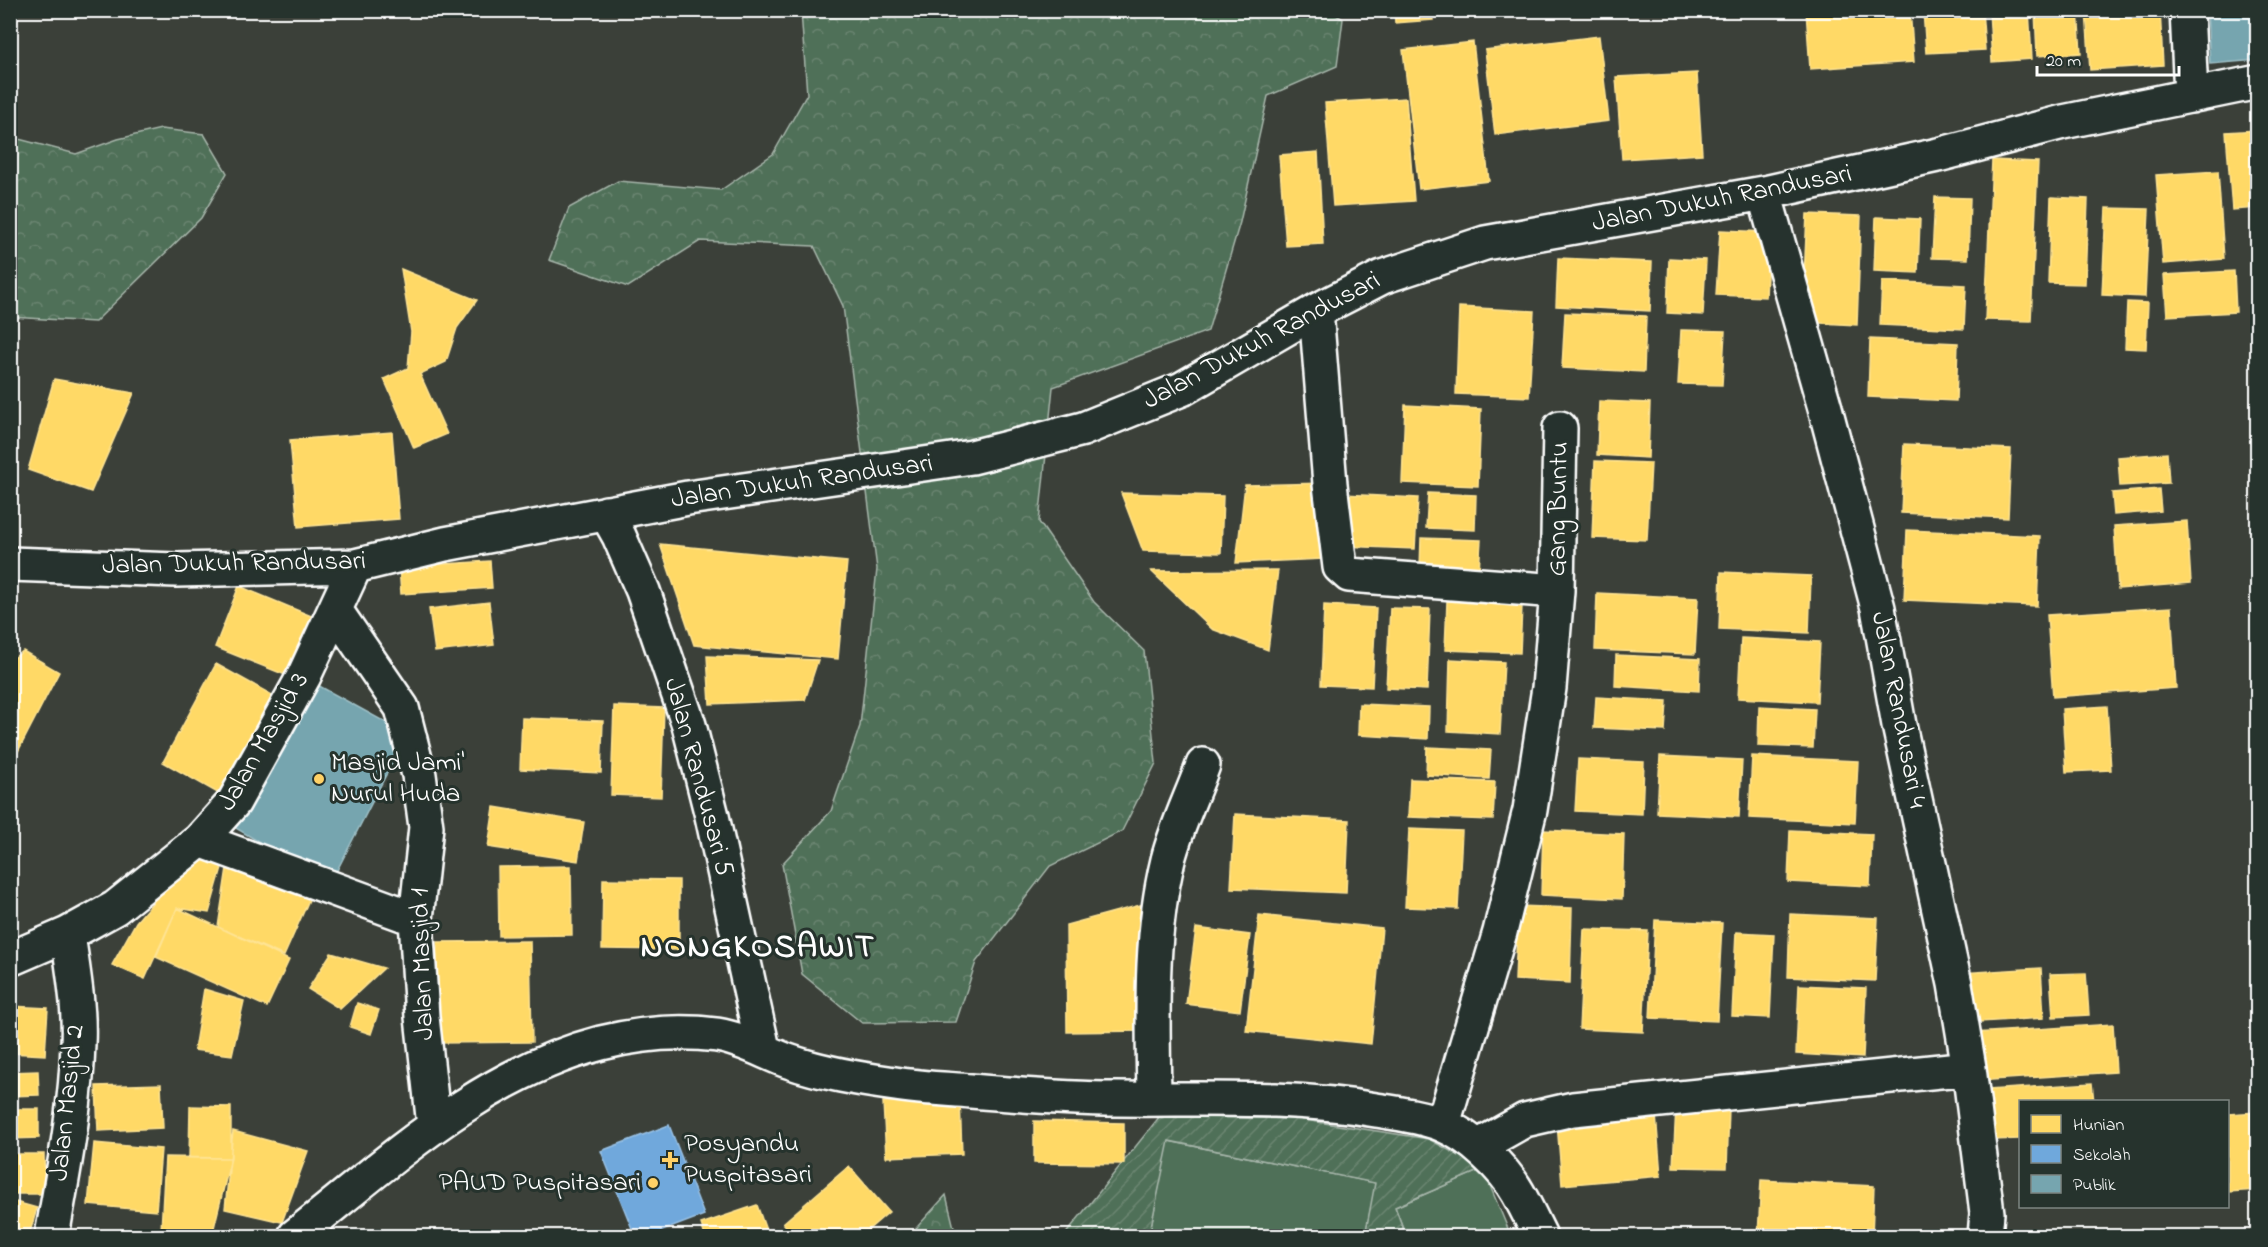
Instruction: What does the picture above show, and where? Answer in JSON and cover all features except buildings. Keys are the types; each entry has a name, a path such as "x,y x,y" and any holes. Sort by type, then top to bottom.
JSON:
{"street":[{"path":"2187,10 2191,96"},
{"name":"Jalan Dukuh Randusari","path":"10,564 176,570 355,566 445,544 688,498 972,457 1083,429 1182,389 1316,311 1382,277 1485,243 1764,193 1938,155 2062,122 2258,82"},
{"name":"Jalan Randusari 4","path":"1764,193 1825,408 1878,608 1899,725 1955,984 1969,1068 1987,1213 1985,1236"},
{"path":"1316,311 1330,484 1340,567 1343,571 1349,575 1557,591"},
{"name":"Gang Buntu","path":"1443,1124 1500,932 1530,810 1549,688 1557,591 1560,428"},
{"name":"Jalan Randusari 5","path":"606,513 619,536 643,591 689,725 712,816 762,1049"},
{"name":"Jalan Masjid 3","path":"10,959 69,934 115,908 200,840 234,802 304,676 355,566"},
{"name":"Jalan Masjid 1","path":"335,610 402,708 419,775 426,827 416,919 422,1017 434,1126"},
{"path":"1154,1098 1152,977 1155,935 1168,859 1203,765"},
{"path":"200,840 416,919"},
{"name":"Jalan Masjid 2","path":"52,1236 68,1141 78,1043 77,1004 69,934"},
{"path":"294,1236 434,1126 496,1085 550,1059 602,1043 644,1035 688,1032 720,1036 762,1049 789,1061 830,1072 899,1085 1033,1097 1117,1100 1269,1099 1337,1103 1443,1124 1479,1146 1517,1190 1540,1236"},
{"path":"1479,1146 1526,1120 1573,1109 1969,1068"}],"green space":[{"path":"1328,10 1343,19 1337,66 1268,96 1240,222 1208,331 1053,387 1039,522 1094,602 1144,651 1156,763 1122,831 1050,866 976,962 956,1022 862,1023 802,974 782,864 831,811 860,726 877,569 843,306 814,246 700,241 628,287 549,260 569,208 618,181 721,190 773,154 807,94 801,11"},
{"path":"161,129 204,134 227,173 201,218 95,322 11,317 11,137 76,154 118,139"},
{"path":"1160,1116 1298,1119 1429,1139 1483,1169 1395,1207 1406,1236 1365,1236 1375,1183 1169,1141 1149,1236 1064,1236"},
{"path":"1168,1141 1376,1183 1365,1236 1149,1236"},
{"path":"1483,1169 1511,1236 1406,1236 1395,1207"},
{"path":"946,1195 956,1236 909,1236"}],"place":[{"name":"Masjid Jami' Nurul Huda","path":"319,779"},
{"name":"Posyandu Puspitasari","path":"670,1160"},
{"name":"PAUD Puspitasari","path":"653,1183"}],"district":[{"name":"NONGKOSAWIT","path":"758,948"}]}
